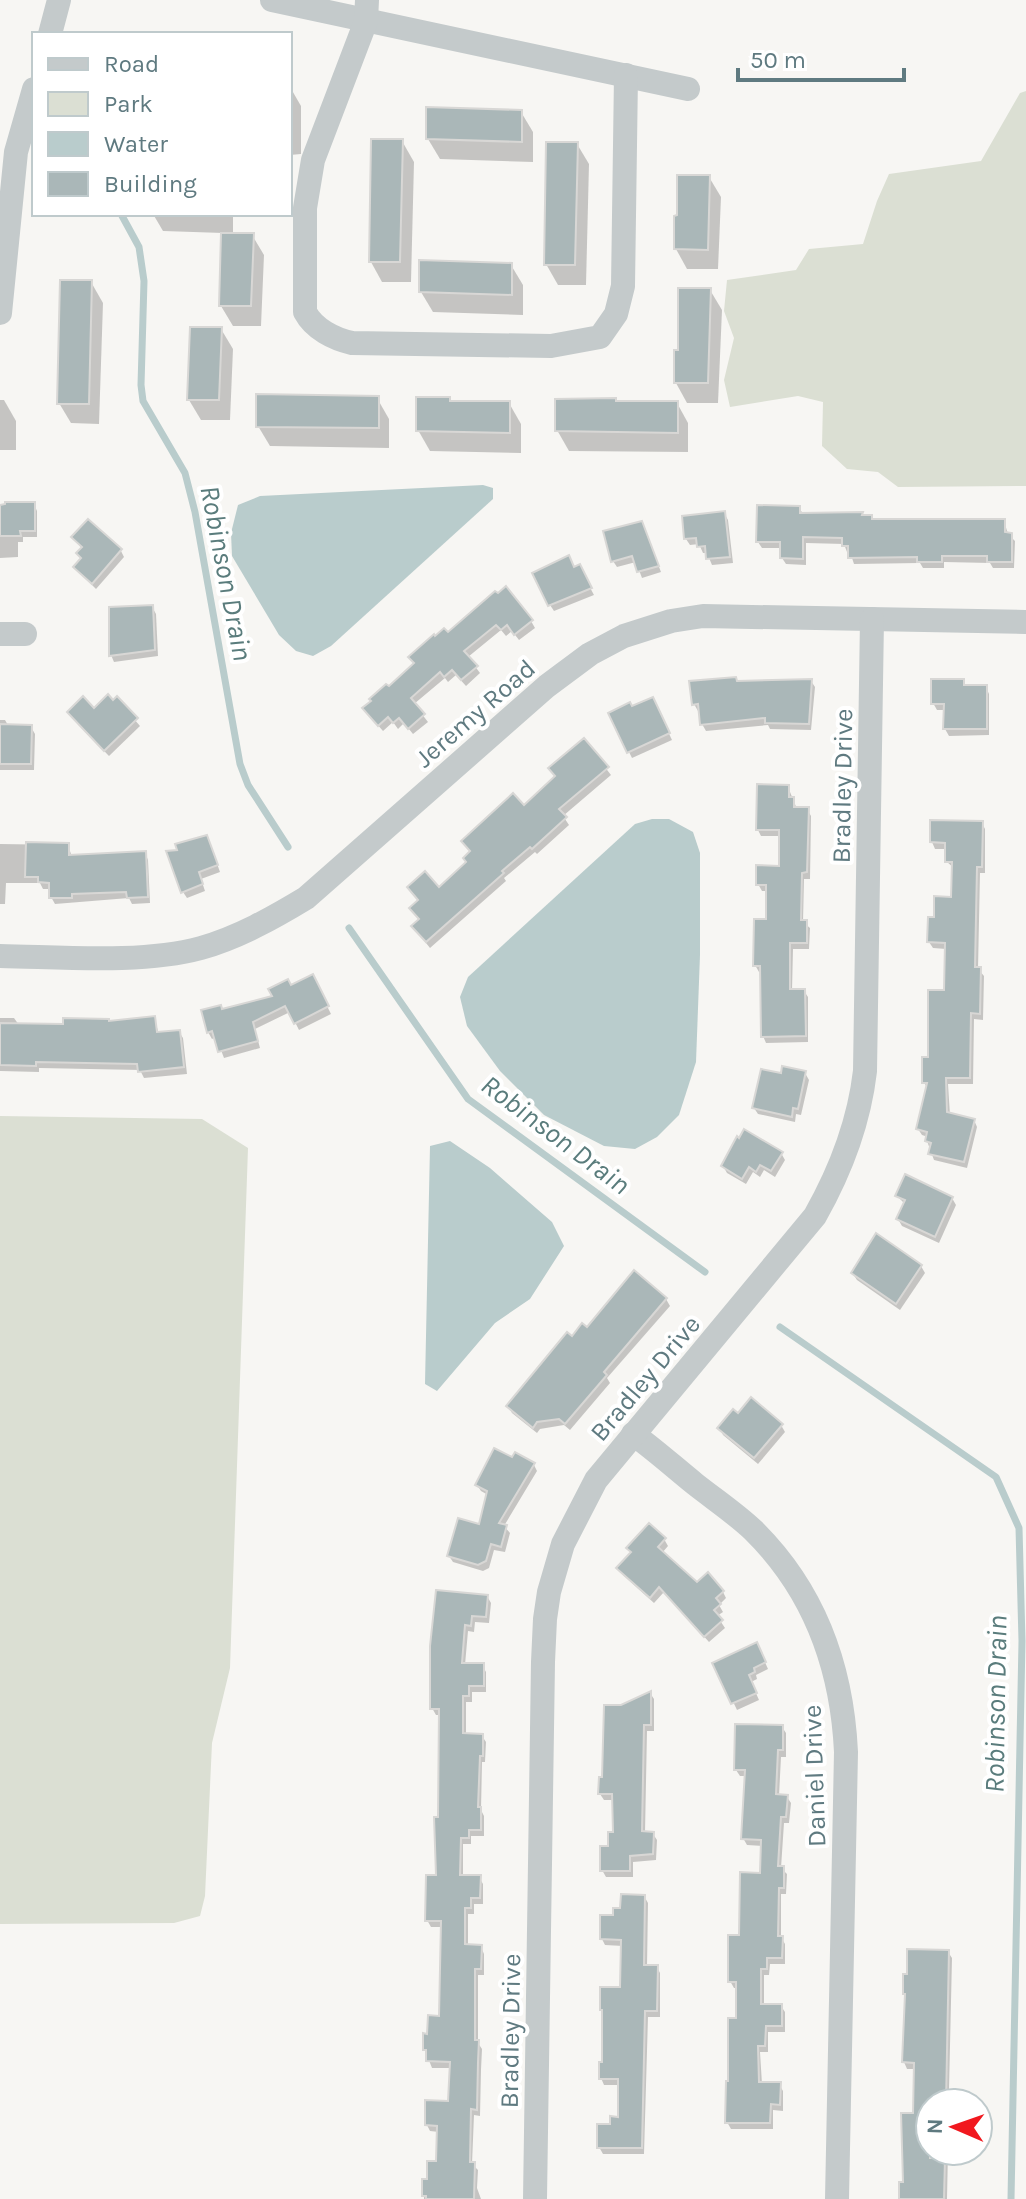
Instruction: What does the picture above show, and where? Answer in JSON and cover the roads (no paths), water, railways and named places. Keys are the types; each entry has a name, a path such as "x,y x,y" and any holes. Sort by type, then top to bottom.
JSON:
{"street":[{"path":"51,32 59,0"},
{"path":"272,0 367,10 688,89"},
{"path":"367,10 313,160 305,208 305,312 325,332 352,343 551,346 600,337 616,314 623,286 626,75"},
{"path":"0,313 16,152 32,96"},
{"name":"Jeremy Road","path":"0,956 112,958 181,952 240,934 276,917 306,898 547,686 590,654 624,636 671,621 703,616 1025,622"},
{"name":"Bradley Drive","path":"535,2199 545,1619 563,1544 596,1480 815,1216 831,1188 855,1128 861,1103 865,1055 872,619"},
{"path":"0,634 25,634"},
{"name":"Daniel Drive","path":"633,1434 751,1528 772,1550 811,1607 836,1672 846,1752 837,2199"}],"water":[{"path":"483,485 493,488 493,499 331,646 313,656 296,651 279,635 232,556 231,533 238,505 260,496"},
{"path":"652,819 669,819 693,832 700,853 696,1062 679,1115 657,1137 635,1149 604,1146 544,1115 500,1071 467,1026 460,997 468,977 635,824"},
{"path":"450,1141 490,1168 552,1222 564,1246 530,1299 495,1323 437,1391 425,1384 430,1146"}],"waterway":[{"name":"Robinson Drain","path":"122,216 139,247 144,281 143,401 185,473 195,512 240,764 248,785 288,847"},
{"name":"Robinson Drain","path":"349,928 468,1099 705,1272"},
{"name":"Robinson Drain","path":"780,1327 996,1477 1019,1528 1022,1641 1011,2199"}]}
